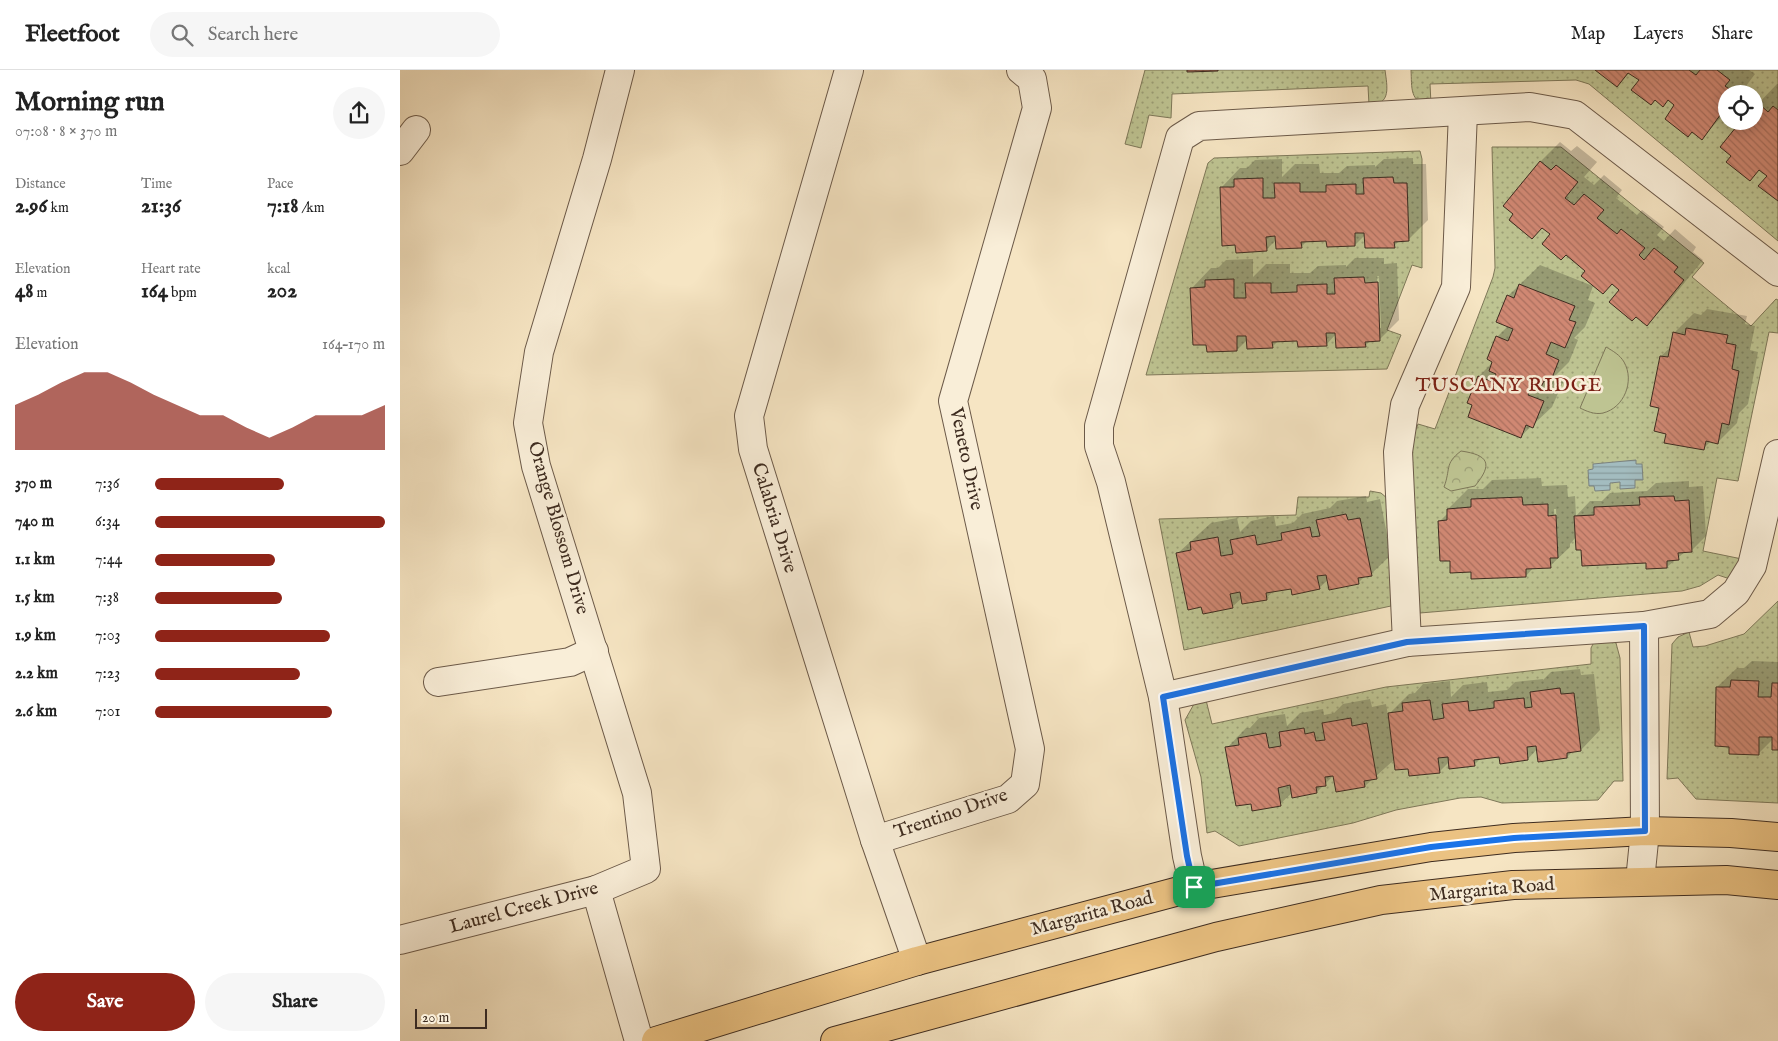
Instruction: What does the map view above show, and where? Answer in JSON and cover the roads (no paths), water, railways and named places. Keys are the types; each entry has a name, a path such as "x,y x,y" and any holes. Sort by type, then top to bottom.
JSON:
{"main road":[{"name":"Margarita Road","path":"656,1041 917,961 1194,887 1431,847 1514,838 1645,831 1731,833 1778,837"},
{"name":"Margarita Road","path":"835,1041 1216,936 1381,900 1513,886 1640,881 1726,880 1778,885"}],"street":[{"name":"Orange Blossom Drive","path":"620,70 597,159 539,352 528,423 536,466 637,793 646,869"},
{"name":"Calabria Drive","path":"849,70 749,416 753,449 875,840 917,961"},
{"name":"Veneto Drive","path":"1025,784 1030,749 953,401 1037,108 1026,75"},
{"path":"1194,887 1187,856 1163,697 1111,482 1099,446 1099,426 1180,138 1199,126 1530,108 1575,115 1778,272"},
{"path":"1407,642 1398,452 1405,405 1456,287 1463,112"},
{"path":"1163,697 1407,642 1644,626 1710,614 1736,592 1752,566 1778,454"},
{"path":"1640,881 1645,831 1644,626"},
{"path":"438,682 570,662 594,651"},
{"name":"Trentino Drive","path":"875,840 1008,799 1025,784"},
{"name":"Laurel Creek Drive","path":"400,940 596,890 646,869"},
{"path":"596,890 639,1041"}],"water":[{"path":"1636,460 1636,464 1642,464 1643,480 1635,480 1635,488 1620,489 1620,482 1610,483 1610,490 1595,491 1594,486 1589,486 1588,470 1593,469 1593,464"}],"district":[{"name":"TUSCANY RIDGE","path":"1509,385"}]}
